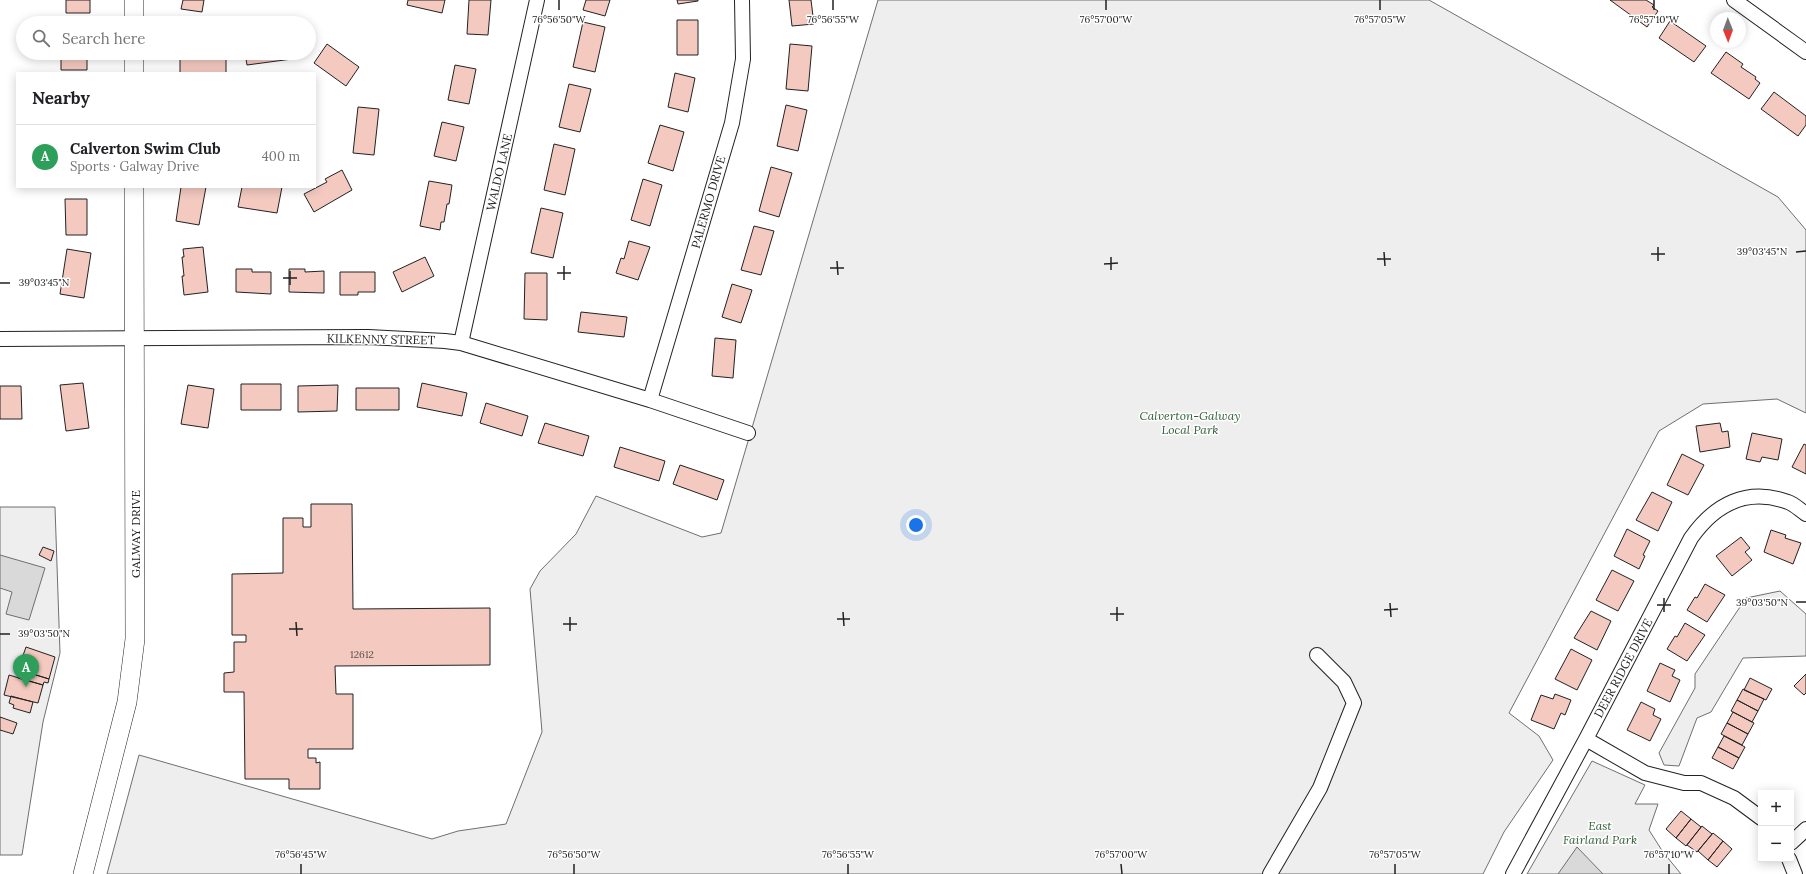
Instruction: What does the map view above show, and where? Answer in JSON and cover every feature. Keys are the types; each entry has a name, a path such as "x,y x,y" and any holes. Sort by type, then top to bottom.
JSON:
{"street":[{"path":"134,0 134,16"},
{"name":"WALDO LANE","path":"461,343 537,0"},
{"name":"PALERMO DRIVE","path":"650,400 732,122 743,59 742,0"},
{"path":"1734,0 1806,52"},
{"path":"134,60 134,72"},
{"name":"GALWAY DRIVE","path":"83,874 127,702 135,639 134,188"},
{"name":"KILKENNY STREET","path":"0,339 368,337 461,343 650,400 748,433"},
{"name":"DEER RIDGE DRIVE","path":"1513,874 1586,739 1691,538 1702,521 1728,502 1760,495 1789,502 1806,514"},
{"path":"1270,874 1320,788 1354,703 1344,682 1318,655"},
{"path":"1586,739 1645,773 1684,783 1701,783 1734,798 1758,816"},
{"path":"1794,840 1806,829"},
{"path":"1790,862 1795,874"}],"green space":[{"name":"Calverton-Galway Local Park","path":"878,0 1429,0 1778,197 1806,230 1806,413 1777,399 1703,404 1659,431 1509,713 1539,736 1553,760 1504,832 1483,874 107,874 139,755 432,839 458,831 506,824 542,732 530,589 540,571 576,534 596,496 702,537 721,533"},
{"path":"0,507 55,507 60,653 43,722 22,855 0,855"},
{"path":"1780,591 1806,614 1806,656 1743,658 1711,712 1697,718 1679,766 1664,765 1659,753 1695,688 1695,674 1746,598"},
{"name":"East Fairland Park","path":"1592,761 1645,785 1635,804 1658,804 1649,830 1663,852 1681,874 1527,874"}],"shaded area":[{"path":"0,555 45,568 29,620 6,614 12,592 0,588"},
{"path":"1577,847 1603,874 1558,874"}],"building":[{"path":"66,0 90,0 90,13 66,13"},
{"path":"183,0 204,0 202,12 181,9"},
{"path":"408,0 445,0 442,13 407,5"},
{"path":"469,0 491,0 488,35 467,34"},
{"path":"586,0 610,0 605,16 583,10"},
{"path":"677,0 698,0 698,1 678,4"},
{"path":"789,0 811,0 814,24 792,26"},
{"path":"1610,0 1646,0 1654,5 1652,7 1658,11 1647,27"},
{"path":"677,20 698,20 698,55 677,55"},
{"path":"1670,21 1706,46 1694,62 1659,38"},
{"path":"583,22 605,27 595,72 573,67"},
{"path":"327,44 359,67 346,86 314,63"},
{"path":"790,44 812,46 808,91 786,89"},
{"path":"1726,52 1743,64 1741,67 1756,77 1755,79 1760,83 1749,99 1711,73"},
{"path":"61,60 87,60 87,70 61,70"},
{"path":"180,60 226,60 226,72 180,72"},
{"path":"246,60 284,60 247,65"},
{"path":"455,65 476,69 469,104 448,100"},
{"path":"675,73 695,78 688,112 668,107"},
{"path":"569,84 591,89 580,132 559,127"},
{"path":"1774,92 1806,116 1806,125 1798,136 1761,109"},
{"path":"786,105 807,110 798,151 777,146"},
{"path":"358,107 379,109 374,155 353,153"},
{"path":"442,122 464,127 456,161 434,156"},
{"path":"660,125 684,132 673,171 648,163"},
{"path":"554,144 575,149 565,195 544,190"},
{"path":"771,167 792,173 779,217 759,211"},
{"path":"342,170 352,190 314,212 304,194 327,182 325,179"},
{"path":"643,179 662,185 650,226 631,220"},
{"path":"429,181 452,185 449,204 447,204 444,222 441,222 440,230 420,226"},
{"path":"181,188 206,188 199,225 176,221"},
{"path":"242,188 282,188 277,213 238,207"},
{"path":"65,199 87,199 87,235 66,235"},
{"path":"541,208 563,213 553,258 531,253"},
{"path":"754,226 774,231 761,275 741,270"},
{"path":"629,241 650,247 638,280 616,273 621,258 624,259"},
{"path":"203,247 208,292 184,295 182,276 184,276 182,257 184,257 183,249"},
{"path":"67,249 91,253 84,298 60,294"},
{"path":"425,257 434,276 402,292 393,272"},
{"path":"236,269 252,269 252,272 271,272 271,294 236,292"},
{"path":"289,269 305,269 305,272 324,271 324,293 289,292"},
{"path":"340,272 375,272 375,292 358,292 358,295 340,295"},
{"path":"525,273 547,273 547,320 524,319"},
{"path":"732,284 752,290 741,323 722,317"},
{"path":"581,312 627,317 624,337 578,332"},
{"path":"715,338 736,340 733,378 712,376"},
{"path":"83,383 89,428 66,431 60,385"},
{"path":"422,383 467,393 462,416 417,407"},
{"path":"241,384 281,384 281,410 241,410"},
{"path":"188,385 214,389 208,428 181,424"},
{"path":"338,385 337,411 298,412 298,386"},
{"path":"0,386 21,386 22,419 0,419"},
{"path":"356,388 399,388 399,410 356,410"},
{"path":"486,403 528,416 522,436 480,423"},
{"path":"545,423 589,436 583,456 538,443"},
{"path":"1720,423 1722,432 1728,431 1730,447 1700,452 1696,426"},
{"path":"1752,433 1782,439 1778,460 1762,457 1760,462 1746,459"},
{"path":"1804,444 1806,445 1806,474 1792,467"},
{"path":"620,447 665,461 659,481 614,467"},
{"path":"1682,454 1704,465 1688,495 1667,485"},
{"path":"680,465 724,480 717,500 673,484"},
{"path":"1652,492 1672,502 1658,531 1636,520"},
{"path":"311,504 352,504 353,609 490,608 490,665 335,666 336,694 353,694 353,749 308,749 308,758 316,758 316,763 320,762 320,789 289,789 289,779 245,779 244,692 224,692 224,673 234,672 234,642 246,642 246,635 232,635 232,574 283,573 283,518 303,518 303,527 311,527"},
{"path":"1627,529 1650,541 1643,555 1645,556 1639,569 1614,556"},
{"path":"1771,530 1786,535 1785,538 1801,543 1793,564 1764,552"},
{"path":"1741,537 1750,548 1745,552 1752,560 1732,576 1716,556"},
{"path":"43,547 54,551 51,561 39,555"},
{"path":"1612,570 1634,581 1618,611 1596,600"},
{"path":"1705,584 1725,595 1707,622 1687,610 1695,597 1697,598"},
{"path":"1591,611 1611,621 1597,650 1574,638"},
{"path":"1685,623 1705,635 1687,661 1667,649 1675,636 1677,637"},
{"path":"26,647 55,657 49,679 20,670 20,664"},
{"path":"1571,649 1592,660 1577,690 1555,679"},
{"path":"1660,663 1675,670 1672,676 1680,680 1670,702 1647,691"},
{"path":"20,670 49,679 48,683 44,682 43,685 18,678"},
{"path":"1806,674 1806,693 1804,695 1794,686"},
{"path":"9,675 43,685 38,703 4,695"},
{"path":"1750,678 1772,689 1766,700 1744,690"},
{"path":"1743,689 1764,699 1758,711 1737,700"},
{"path":"1555,694 1571,700 1565,715 1561,713 1554,729 1531,720 1541,695 1553,699"},
{"path":"11,696 33,702 30,713 13,708 14,705 9,703"},
{"path":"1737,700 1758,711 1752,722 1731,711"},
{"path":"1641,702 1655,709 1653,715 1661,719 1650,741 1627,730"},
{"path":"1733,712 1754,723 1748,734 1727,723"},
{"path":"0,717 17,723 13,734 0,730"},
{"path":"1727,723 1748,734 1742,745 1721,734"},
{"path":"1724,736 1745,747 1739,758 1718,747"},
{"path":"1718,747 1739,758 1733,769 1712,758"},
{"path":"1681,811 1691,819 1676,838 1666,829"},
{"path":"1691,819 1701,827 1686,846 1676,838"},
{"path":"1702,826 1712,834 1697,852 1687,845"},
{"path":"1713,833 1723,841 1708,860 1698,851"},
{"path":"1723,841 1732,849 1717,867 1708,860"}],"place":[{"name":"Calverton Swim Club","path":"26,687"}]}
